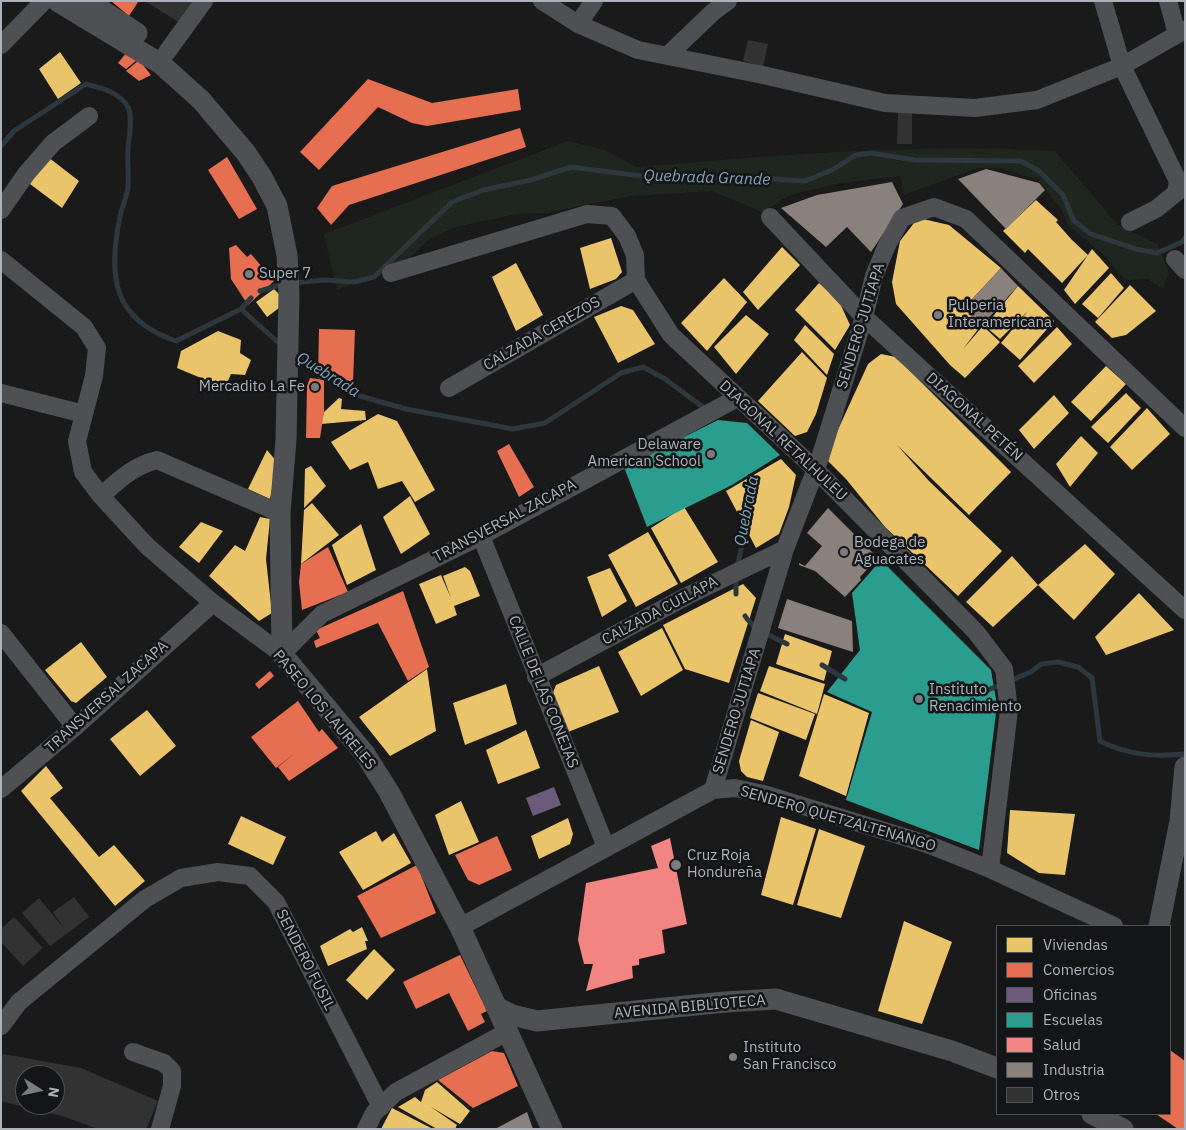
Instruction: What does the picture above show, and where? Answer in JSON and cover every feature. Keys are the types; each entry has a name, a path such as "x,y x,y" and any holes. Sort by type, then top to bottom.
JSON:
{"street":[{"path":"1,45 44,1"},
{"path":"57,1 162,64 223,123 262,176 277,206 293,255"},
{"path":"87,1 167,52 230,113 269,167 287,200 293,255 301,295 292,359 280,514 282,654"},
{"path":"167,52 204,1"},
{"path":"542,1 578,24 638,50 885,103 975,108 1037,100 1122,66 1181,32 1168,1"},
{"path":"578,24 594,1"},
{"path":"667,56 713,12 728,1"},
{"path":"1104,1 1122,66 1178,181 1176,193 1156,209 1130,222"},
{"path":"1,210 26,174 53,143 89,116"},
{"name":"SENDERO JUTIAPA","path":"713,790 786,550 815,469 864,317 874,276 886,245 902,218 934,207 966,219 1185,428"},
{"path":"391,273 588,214 612,216 617,222 627,236 635,255 636,280"},
{"name":"DIAGONAL PETÉN","path":"770,218 864,317 1185,610"},
{"name":"PASEO LOS LAURELES","path":"1,260 84,327 97,348 94,376 77,441 83,472 101,496 147,546 213,603 282,654 365,754 384,784 460,927 506,1032 552,1129"},
{"name":"CALZADA CEREZOS","path":"449,388 636,280"},
{"name":"DIAGONAL RETALHULEU","path":"636,280 672,335 737,398 815,469 976,632 1004,669 1009,710 990,869"},
{"path":"1,393 84,414"},
{"name":"TRANSVERSAL ZACAPA","path":"282,654 322,614 481,536 737,398"},
{"path":"101,496 128,472 142,464 157,460 280,514"},
{"name":"CALLE DE LAS CONEJAS","path":"481,536 536,678 606,847"},
{"name":"CALZADA CUILAPA","path":"536,678 686,596 743,568 786,550"},
{"name":"TRANSVERSAL ZACAPA","path":"1,789 75,727 213,603"},
{"path":"1,633 75,727"},
{"path":"1159,925 1180,821 1185,767"},
{"name":"SENDERO QUETZALTENANGO","path":"460,927 713,790 736,788 764,794 927,844 990,869 1112,925"},
{"name":"SENDERO FUSIL","path":"1,1026 19,1002 145,899 181,878 218,872 250,876 276,902 381,1106"},
{"name":"AVENIDA BIBLIOTECA","path":"496,1007 512,1016 537,1021 725,1002 776,999 952,1051 996,1068"},
{"path":"517,1054 520,1035 537,1021"},
{"path":"366,1129 374,1113 396,1092 506,1032"},
{"path":"133,1052 164,1063 172,1071 172,1086 160,1129"}],"shaded area":[{"path":"568,141 605,150 636,167 740,158 898,149 950,148 1055,151 1117,224 1157,244 1169,272 1163,289 1148,279 1125,280 1105,256 1068,225 1061,209 1038,180 1000,168 978,168 904,195 900,176 841,183 790,195 762,212 712,191 631,196 546,213 517,214 455,227 428,240 408,260 337,290 324,234"}],"building: Viviendas":[{"path":"60,52 81,83 58,99 39,69"},
{"path":"48,157 79,181 62,208 30,184"},
{"path":"1036,200 1058,220 1056,222 1088,255 1062,283 1028,249 1025,253 1003,231"},
{"path":"923,219 949,225 1001,268 964,308 982,324 963,349 983,326 1000,342 965,378 950,365 896,304 892,282 900,241 914,223"},
{"path":"611,238 622,272 616,279 590,289 580,248"},
{"path":"782,247 800,265 758,310 743,292"},
{"path":"1092,249 1109,268 1075,304 1064,290"},
{"path":"516,263 543,315 516,331 492,277"},
{"path":"1111,273 1124,288 1098,318 1082,304"},
{"path":"724,278 747,302 707,351 681,323"},
{"path":"819,283 839,301 850,325 835,350 795,310"},
{"path":"1130,285 1156,311 1126,335 1112,338 1095,322"},
{"path":"1018,286 1054,321 1020,360 1001,343 1028,311 1000,339 985,326"},
{"path":"274,289 287,302 267,317 256,302"},
{"path":"621,306 633,310 655,344 618,363 594,317"},
{"path":"746,315 769,334 736,374 714,347"},
{"path":"805,325 834,354 827,375 794,340"},
{"path":"1057,327 1072,344 1034,383 1018,366"},
{"path":"218,331 241,340 240,353 251,360 245,375 231,374 225,388 177,368 181,351"},
{"path":"802,352 827,378 816,414 807,432 795,436 758,401"},
{"path":"881,354 896,357 1011,472 969,515 897,445 929,481 1002,551 958,596 885,527 846,479 825,458 868,364"},
{"path":"1106,366 1126,384 1091,421 1071,402"},
{"path":"1126,393 1141,408 1108,443 1091,427"},
{"path":"1054,395 1069,413 1034,449 1019,430"},
{"path":"339,398 342,399 341,409 365,411 366,420 321,424 324,412"},
{"path":"1147,408 1170,434 1132,470 1110,447"},
{"path":"378,414 397,421 435,490 415,502 402,481 378,489 368,462 350,470 331,442"},
{"path":"1081,436 1098,453 1070,487 1056,464"},
{"path":"267,450 277,462 270,499 248,489"},
{"path":"781,459 796,475 789,507 779,534 756,548 726,491"},
{"path":"311,466 326,486 304,508 305,469"},
{"path":"410,496 430,534 401,554 383,517"},
{"path":"312,503 339,535 301,564 304,510"},
{"path":"684,507 718,562 681,583 651,528"},
{"path":"260,517 270,519 266,559 272,613 259,621 209,576 235,545 245,551"},
{"path":"201,522 223,531 199,563 179,547"},
{"path":"361,524 376,570 347,585 332,545"},
{"path":"648,532 678,584 636,607 608,555"},
{"path":"1085,544 1115,574 1074,620 1038,585"},
{"path":"1012,556 1038,585 993,627 966,602"},
{"path":"465,567 470,571 480,596 454,606 457,615 436,624 419,584 441,575 451,598 443,576"},
{"path":"610,568 627,601 602,617 587,577"},
{"path":"743,584 756,598 729,683 685,669 663,625"},
{"path":"1139,593 1174,630 1106,655 1095,637"},
{"path":"662,628 683,670 641,696 618,652"},
{"path":"785,634 832,651 824,681 776,664"},
{"path":"81,642 107,677 76,703 71,701 45,670"},
{"path":"599,666 619,712 568,732 552,695 556,685"},
{"path":"769,666 825,684 817,714 760,691"},
{"path":"427,669 436,731 390,756 359,717"},
{"path":"506,684 517,724 465,745 453,703"},
{"path":"758,693 815,714 806,740 750,718"},
{"path":"824,694 869,713 846,796 799,776"},
{"path":"147,710 176,746 140,776 110,739"},
{"path":"751,720 779,732 763,781 747,777 741,771 739,761"},
{"path":"526,730 540,768 498,784 486,750"},
{"path":"46,766 63,788 50,798 99,857 114,845 145,881 115,906 21,791"},
{"path":"461,801 479,842 449,855 435,815"},
{"path":"1010,810 1075,814 1065,875 1039,873 1007,853"},
{"path":"241,816 286,837 273,865 228,844"},
{"path":"781,817 816,829 793,905 761,895"},
{"path":"568,818 573,834 570,844 539,859 531,836"},
{"path":"819,829 865,846 841,918 797,905"},
{"path":"376,831 382,842 394,833 411,863 363,890 339,852"},
{"path":"904,921 952,942 922,1024 878,1011"},
{"path":"362,927 368,941 365,941 367,949 328,966 320,946 350,929 353,932"},
{"path":"374,949 395,970 367,1000 346,980"},
{"path":"437,1082 470,1111 460,1124 431,1107 457,1125 455,1129 437,1129 398,1107 415,1097 421,1102 425,1090"},
{"path":"392,1108 433,1129 381,1129"}],"building: Comercios":[{"path":"111,1 137,1 138,2 129,16"},
{"path":"127,52 137,60 126,69 118,63"},
{"path":"139,60 151,75 139,81 126,71"},
{"path":"368,79 432,103 518,89 521,110 427,126 412,123 378,107 319,170 300,152"},
{"path":"520,128 526,147 349,205 331,225 317,208 332,186"},
{"path":"227,157 257,209 239,219 208,170"},
{"name":"Super 7","path":"236,245 247,257 251,254 274,281 248,305 231,279 229,248"},
{"path":"319,329 355,330 353,383 318,378"},
{"path":"310,378 324,380 324,412 320,438 306,438 307,386"},
{"path":"509,444 534,487 519,497 497,451"},
{"path":"328,547 348,592 302,610 299,582 301,564"},
{"path":"403,591 429,667 408,681 378,623 316,648 314,641 320,638 316,630"},
{"path":"270,671 274,676 259,689 255,684"},
{"path":"298,701 319,732 322,729 338,748 289,781 278,767 296,752 276,768 251,737"},
{"path":"497,836 512,870 479,885 468,880 455,855"},
{"path":"417,865 436,913 381,938 357,896"},
{"path":"460,955 487,1011 481,1014 485,1022 468,1031 449,993 416,1009 403,982"},
{"path":"492,1051 504,1053 518,1086 473,1108 438,1080"},
{"path":"1171,1051 1185,1061 1185,1129 1178,1129 1157,1115 1171,1115"}],"building: Oficinas":[{"path":"554,787 561,805 533,816 526,798"}],"building: Escuelas":[{"path":"718,420 747,423 780,455 732,485 647,527 624,467"},
{"name":"Instituto Renacimiento","path":"881,560 991,670 997,705 979,850 846,800 872,712 827,692 860,650 852,593"}],"building: Salud":[{"path":"670,838 687,924 662,930 665,953 639,959 639,965 632,966 633,978 586,991 593,964 584,964 578,940 586,883 658,868 651,846"}],"building: Industria":[{"path":"986,169 1039,183 1045,190 1006,229 958,179"},
{"path":"892,182 903,204 871,252 847,227 826,247 781,208 817,195"},
{"path":"1001,268 1018,286 982,325 964,308"},
{"name":"Bodega de Aguacates","path":"828,508 878,558 845,597 815,571 799,565 799,563 805,566 822,546 807,533"},
{"path":"787,599 852,621 853,652 778,628"},
{"path":"527,1112 533,1129 495,1129"}],"building: Otros":[{"path":"145,1 194,1 180,23"},
{"path":"748,40 768,44 763,67 743,61"},
{"path":"898,111 912,112 912,144 897,144"},
{"path":"74,897 89,917 50,946 22,913 39,898 65,930 53,912"},
{"path":"14,917 43,948 23,966 1,942 1,929"},
{"path":"3,1054 64,1065 15,1065 15,1104 1,1101 1,1061"},
{"path":"65,1065 81,1068 158,1101 146,1129 98,1129 57,1115 65,1115"}],"waterway":[{"name":"Quebrada Grande","path":"1,146 14,131 86,84 115,94 128,107 130,117 128,187 120,216 115,258 116,277 120,293 127,308 139,321 155,332 176,341 241,309 251,298"},
{"name":"Quebrada Grande","path":"294,283 324,280 354,282 374,277 452,202 483,190 531,180 571,167 665,179 756,178 805,181 832,170 856,155 871,153 915,160 1021,161 1039,171 1063,195 1074,221 1091,234 1136,249 1157,253 1182,242 1185,238"},
{"name":"Quebrada Grande","path":"260,291 283,284"},
{"name":"Quebrada","path":"241,309 282,346"},
{"name":"Quebrada","path":"294,354 353,394 406,409 513,429 545,423 621,373 643,367 665,379 707,410"},
{"name":"Quebrada","path":"737,567 747,524"},
{"name":"Quebrada","path":"736,576 736,594"},
{"name":"Quebrada","path":"745,616 758,629 787,644"},
{"name":"Quebrada","path":"988,690 1031,672 1041,664 1058,662 1078,667 1092,678 1100,741 1110,746 1141,754 1185,754"},
{"name":"Quebrada","path":"822,665 845,679"}],"place":[{"name":"Super 7","path":"249,274"},
{"name":"Pulperia Interamericana","path":"938,315"},
{"name":"Mercadito La Fe","path":"315,387"},
{"name":"Delaware American School","path":"711,454"},
{"name":"Bodega de Aguacates","path":"844,552"},
{"name":"Instituto Renacimiento","path":"919,699"},
{"name":"Cruz Roja Hondureña","path":"676,865"},
{"name":"Instituto San Francisco","path":"733,1057"}]}
